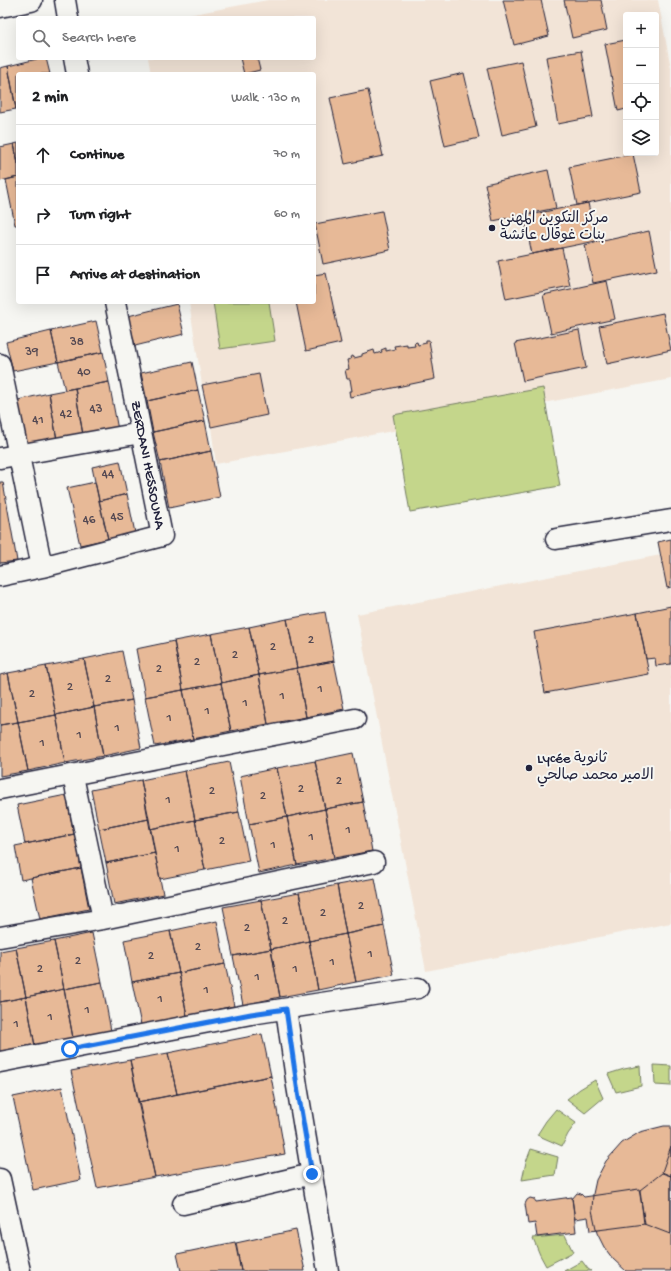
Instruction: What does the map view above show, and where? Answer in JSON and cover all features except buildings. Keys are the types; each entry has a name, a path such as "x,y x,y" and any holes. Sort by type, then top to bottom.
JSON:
{"street":[{"path":"0,6 26,0"},
{"path":"65,0 68,16"},
{"path":"74,60 77,72"},
{"name":"ZERDANI HESSOUNA","path":"0,576 42,567 162,536 115,304"},
{"path":"0,364 42,567"},
{"path":"0,458 141,433"},
{"path":"556,539 671,520"},
{"path":"0,790 354,720"},
{"path":"73,776 103,919"},
{"path":"0,937 103,919 374,862"},
{"path":"0,1062 251,1014 418,988"},
{"path":"286,1009 297,1086 328,1271"},
{"path":"183,1204 312,1174"},
{"path":"0,1179 20,1271"}],"shaded area":[{"name":"مركز التكوين المهني بنات غوقال عائشة","path":"268,0 658,0 671,68 671,379 216,464 189,304 316,304 316,72 151,72 148,60 316,60 316,16 184,16"},
{"name":"Lycée ثانوية الامير محمد صالحي","path":"671,553 671,923 426,971 357,614"}],"green space":[{"path":"213,304 269,304 275,341 220,349"},
{"path":"543,388 560,486 410,512 393,415"},
{"path":"654,1065 671,1066 671,1086 655,1085"},
{"path":"640,1066 641,1086 616,1092 608,1074"},
{"path":"595,1080 603,1098 585,1113 567,1099"},
{"path":"556,1109 576,1123 562,1146 537,1135"},
{"path":"531,1149 558,1157 555,1175 522,1180"},
{"path":"565,1235 573,1252 546,1266 533,1238"},
{"path":"582,1261 591,1271 564,1271"}],"place":[{"name":"مركز التكوين المهني بنات غوقال عائشة","path":"492,228"},
{"name":"Lycée ثانوية الامير محمد صالحي","path":"529,768"}],"route":[{"path":"70,1049 251,1014 286,1009 312,1174"}]}
